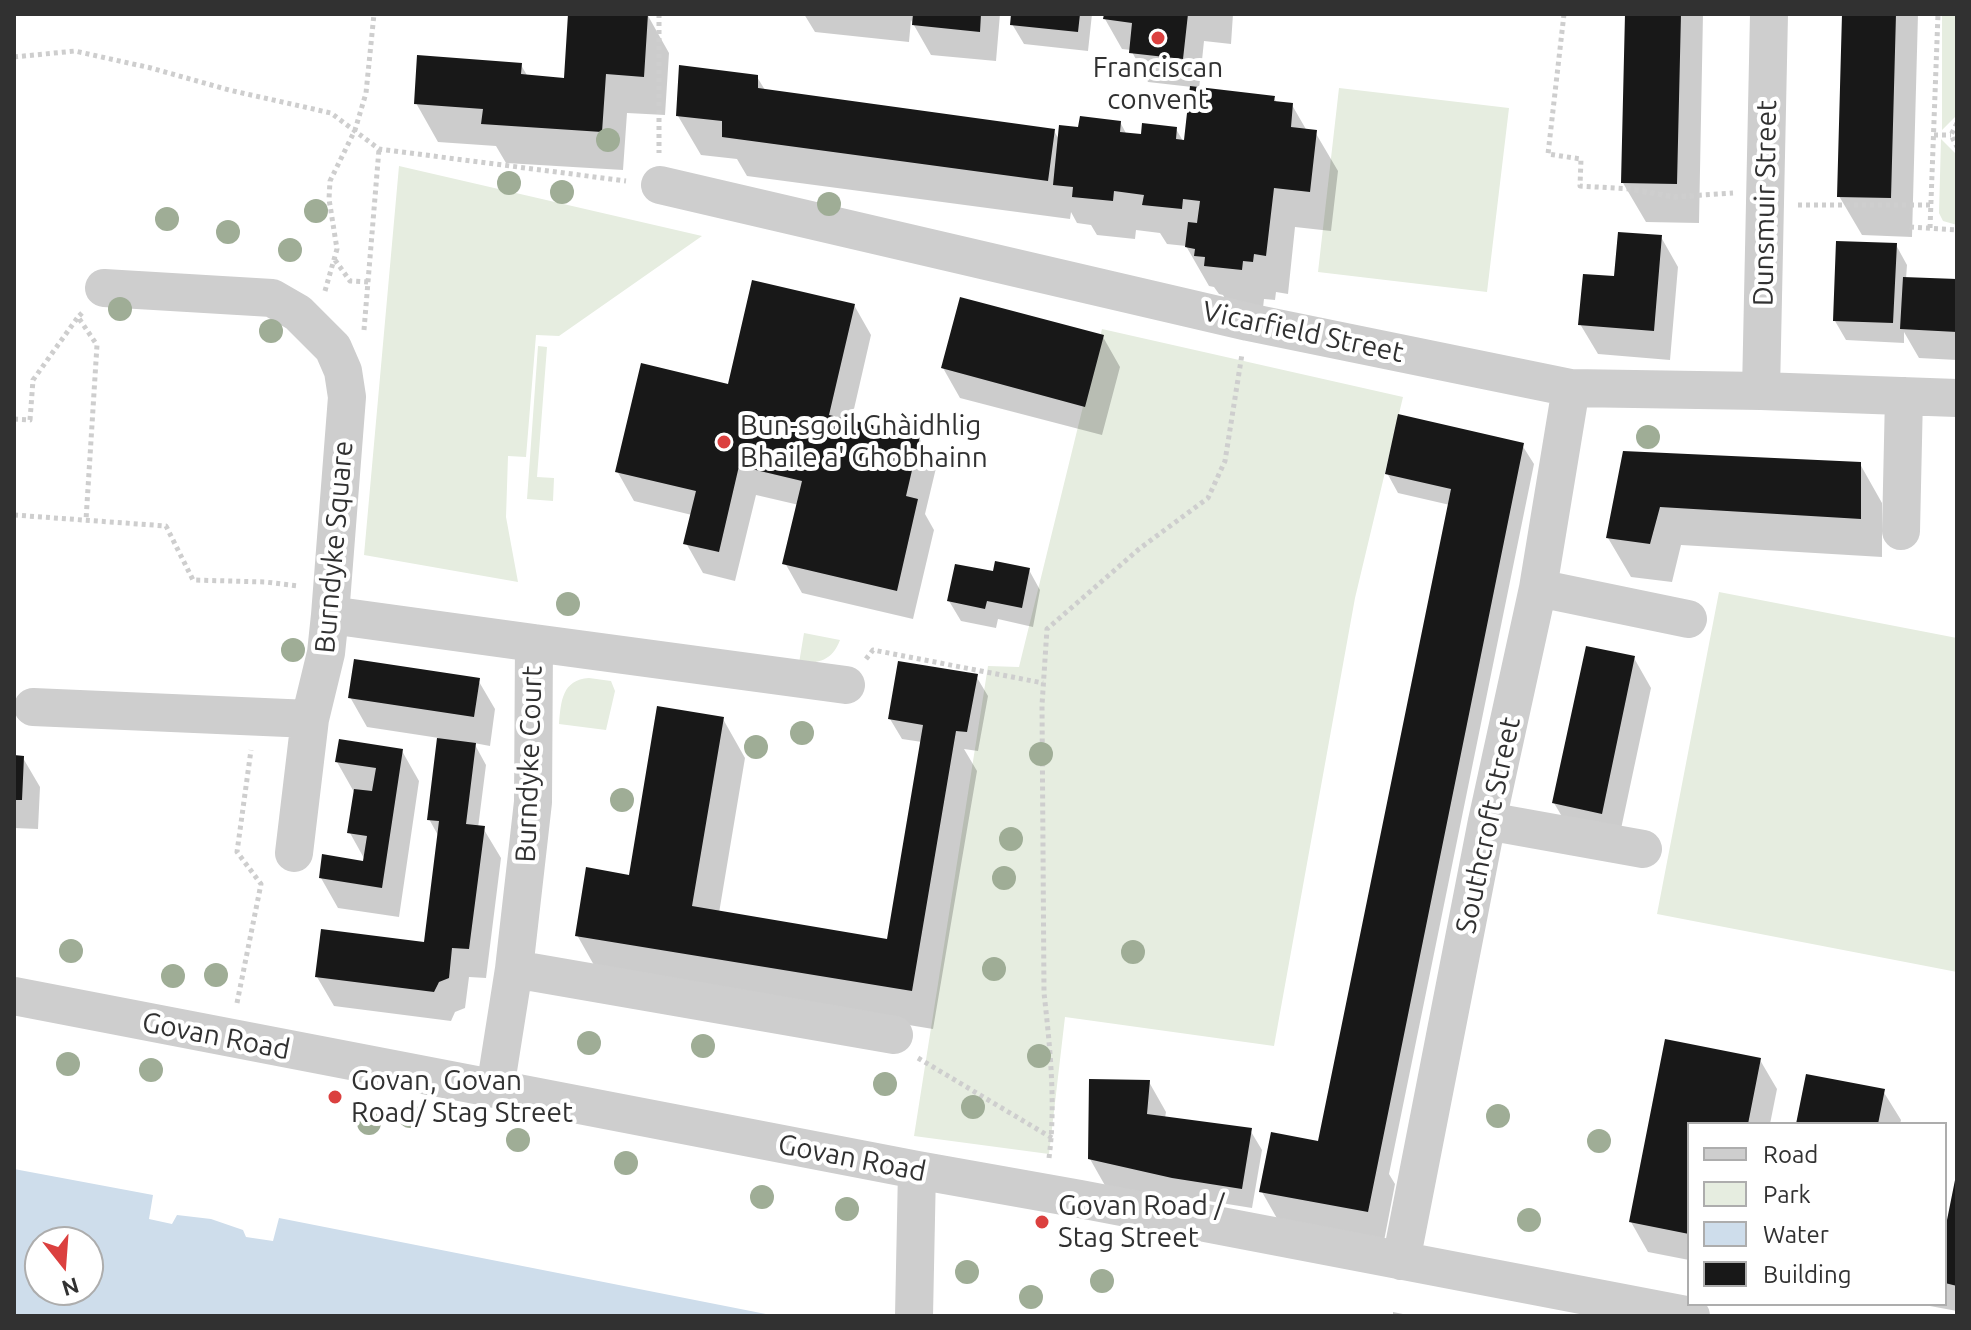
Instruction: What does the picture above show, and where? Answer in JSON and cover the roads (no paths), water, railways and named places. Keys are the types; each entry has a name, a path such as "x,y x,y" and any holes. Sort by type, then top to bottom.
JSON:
{"street":[{"name":"Dunsmuir Street","path":"1761,391 1769,14"},
{"name":"Vicarfield Street","path":"660,185 1248,322 1571,388 1957,398"},
{"name":"Burndyke Square","path":"104,288 272,298 302,317 333,348 343,371 347,397 326,653 310,719 294,853"},
{"name":"Southcroft Street","path":"1401,1261 1487,821 1538,588 1571,388"},
{"path":"1901,531 1904,396"},
{"path":"1538,588 1688,619"},
{"name":"Burndyke Court","path":"331,602 534,643 533,802 514,969 495,1089"},
{"path":"534,643 846,685"},
{"path":"33,707 310,719"},
{"path":"1487,821 1643,849"},
{"path":"514,969 894,1035"},
{"name":"Govan Road","path":"14,996 1691,1316"},
{"path":"914,1316 917,1170"}],"water":[{"path":"14,1169 153,1195 149,1219 172,1224 177,1215 211,1219 243,1230 246,1237 273,1241 279,1218 776,1316 14,1316"}],"place":[{"name":"Franciscan convent","path":"1158,38"},
{"name":"Bun-sgoil Ghàidhlig Bhaile a' Ghobhainn","path":"724,442"},
{"name":"Govan, Govan Road/ Stag Street","path":"335,1097"},
{"name":"Govan Road / Stag Street","path":"1042,1222"}]}
